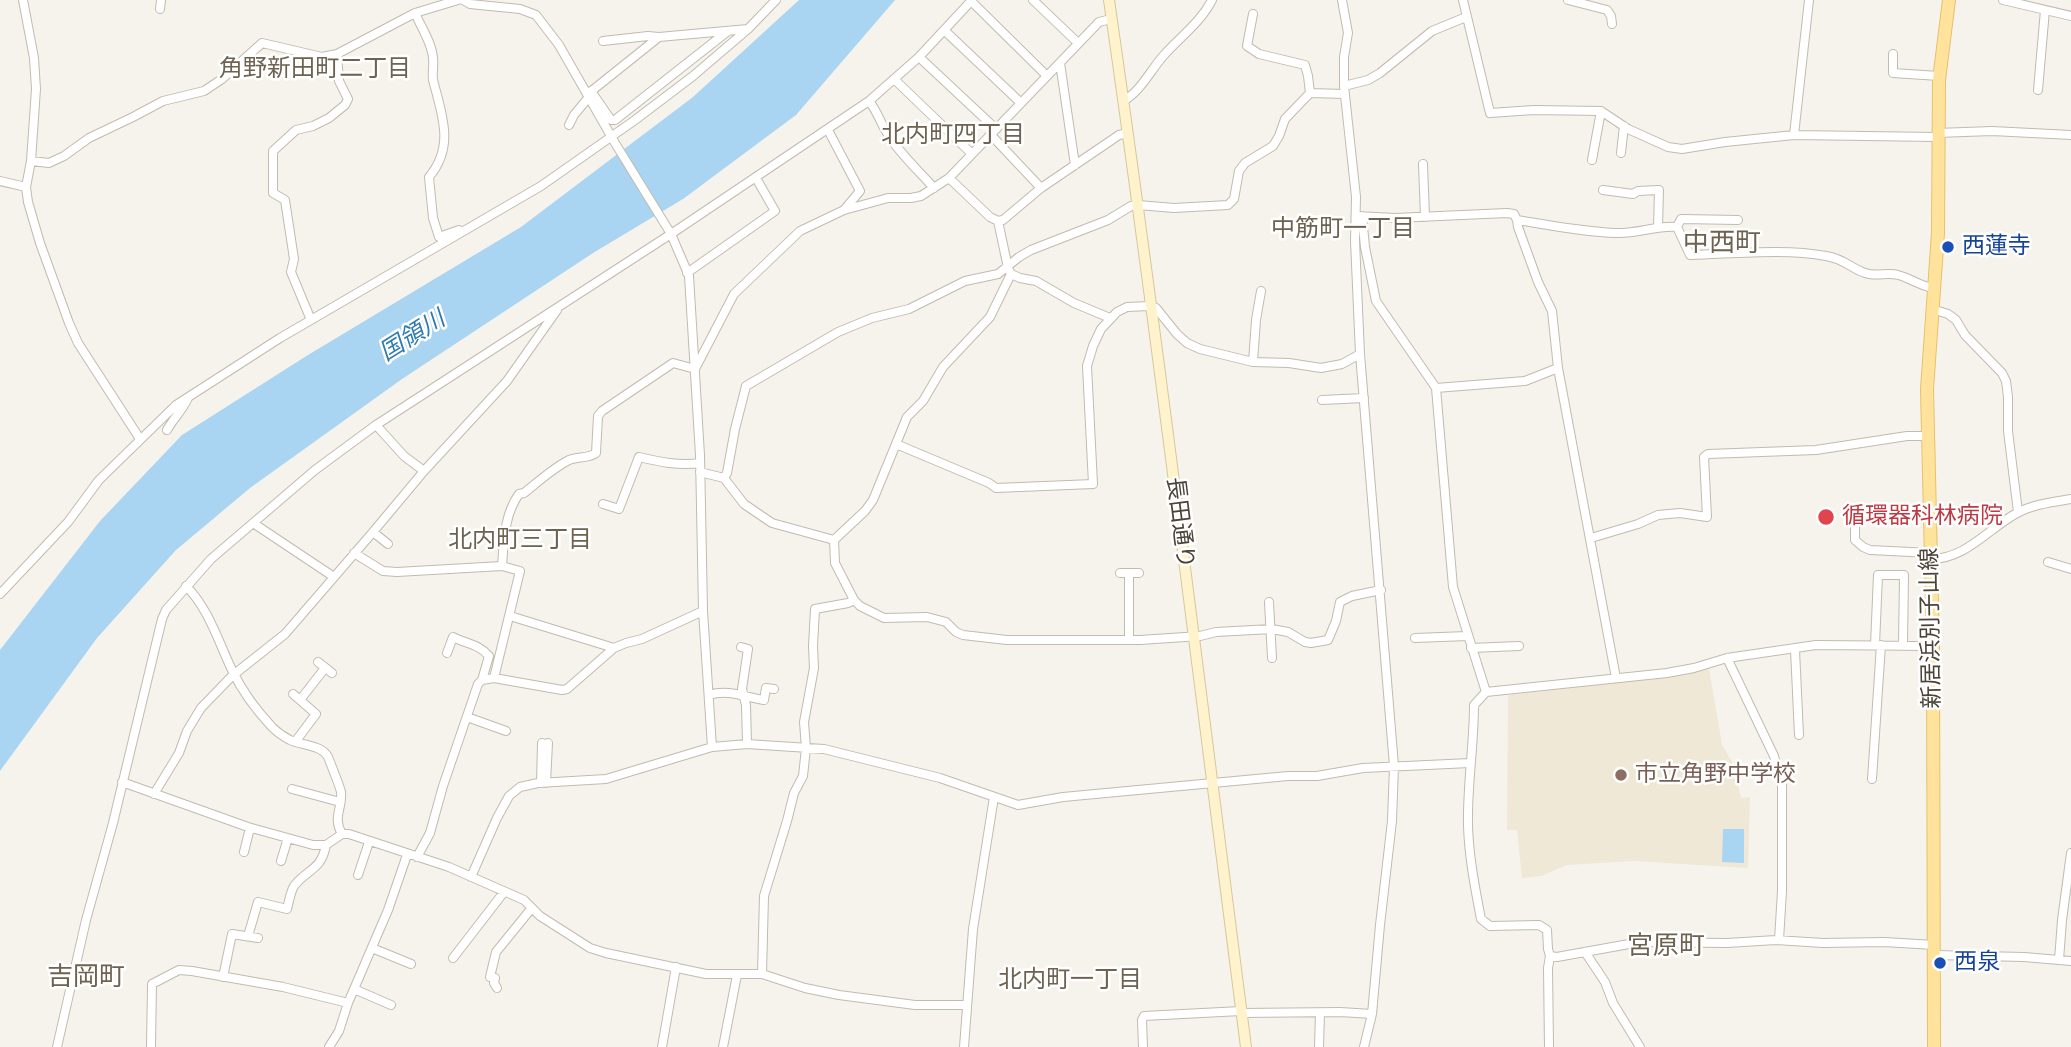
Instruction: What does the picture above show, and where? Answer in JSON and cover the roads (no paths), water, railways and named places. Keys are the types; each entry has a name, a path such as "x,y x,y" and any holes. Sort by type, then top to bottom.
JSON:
{"main road":[{"name":"新居浜別子山線","path":"1934,1047 1933,646 1927,389 1937,233 1939,76 1949,0"}],"street":[{"path":"23,0 34,58 36,89 31,161 26,187 28,202 40,243 78,343 140,439"},
{"path":"31,161 49,163 89,138 163,101 204,91 222,79 262,43 322,57 337,54 415,13 458,0"},
{"path":"463,0 470,4 520,9 536,15 589,94 669,232 687,272 695,369 703,611 712,747"},
{"path":"0,594 68,522 99,480 176,405 311,320 541,186 613,139 693,76 748,29 776,0"},
{"path":"57,1047 162,619 166,610 211,559 315,470 376,425 669,232 756,178 869,101 919,57 972,0 1047,76"},
{"path":"1032,0 1078,43"},
{"name":"長田通り","path":"1108,0 1138,205 1246,1047"},
{"path":"1123,102 1132,96 1162,57 1200,19 1212,0"},
{"path":"1342,0 1348,33 1344,57 1344,90 1359,216 1376,301 1436,388 1453,587 1486,692"},
{"path":"1463,0 1490,113 1534,110 1601,111 1624,126 1668,147 1682,149 1794,135 1937,135 1992,131 2071,135"},
{"path":"1568,0 1606,10 1611,16 1612,24"},
{"path":"1794,135 1809,0"},
{"path":"2003,0 2071,16"},
{"path":"2038,90 2045,10"},
{"path":"415,13 432,52 433,76 444,125 441,162 429,177 436,231 439,237 465,230"},
{"path":"1253,14 1247,46 1259,54 1305,65 1310,93"},
{"path":"834,540 866,511 907,417 923,401 943,367 990,317 1009,271 1018,257 1108,220 1131,206 1174,208 1228,205 1234,200 1240,171 1245,163 1273,146 1285,119 1310,93 1344,90 1368,80 1432,31 1466,17"},
{"path":"695,369 734,294 800,232 844,210 888,198 921,196 949,178 1099,22 1111,19"},
{"path":"603,40 748,29"},
{"path":"944,30 1021,103"},
{"path":"589,94 611,120 615,120 727,31"},
{"path":"569,125 589,94 659,37"},
{"path":"311,320 291,272 294,259 285,200 273,193 273,151 296,130 329,118 345,105 348,99 339,81 337,54"},
{"path":"1893,54 1893,73 1939,76"},
{"path":"919,57 994,132 1041,188"},
{"path":"1060,62 1075,165"},
{"path":"895,80 972,154"},
{"path":"869,101 886,133 934,188"},
{"path":"1592,160 1601,111"},
{"path":"1621,153 1624,126"},
{"path":"828,130 860,191 844,210"},
{"path":"949,178 990,217 1003,220 1041,188 1119,135 1128,133"},
{"path":"1423,164 1425,217"},
{"path":"687,272 775,211 756,178"},
{"path":"0,181 26,187"},
{"path":"1603,190 1633,194 1659,190 1658,228"},
{"path":"1359,216 1395,218 1514,214 1538,282 1552,311 1558,368 1616,678"},
{"path":"1359,216 1355,241 1360,354 1394,766 1392,821 1372,1014 1364,1047"},
{"path":"1677,227 1681,219 1738,220"},
{"path":"1517,220 1616,233 1677,227"},
{"path":"998,221 1009,271 1020,278 1036,281 1074,303 1111,318"},
{"path":"1677,227 1690,255 1822,255 1841,259 1871,275 1897,275 1933,288"},
{"path":"724,478 746,386 838,332 872,318 909,309 965,281 1009,271"},
{"path":"1253,362 1261,291"},
{"path":"154,794 179,753 187,731 201,708 234,674 285,634 424,471 508,381 558,307"},
{"path":"896,444 996,488 1093,484 1087,366 1101,329 1117,312 1127,307 1156,308 1187,343 1200,349 1253,362 1289,363 1321,368 1342,364 1360,354"},
{"path":"1932,309 1948,314 1956,320 1965,335 2002,373 2006,381 2008,431 2018,512"},
{"path":"502,566 509,513 519,494 571,459 596,453 598,416 602,411 673,363 695,369"},
{"path":"1436,388 1525,381 1558,368"},
{"path":"167,430 188,398"},
{"path":"1322,400 1364,398"},
{"path":"376,425 404,456 424,471"},
{"path":"1591,538 1658,515 1680,513 1707,517 1704,457 1708,454 1816,450 1907,436 1928,436"},
{"path":"603,504 619,509 639,457 700,468 724,478 744,504 772,523 834,540"},
{"path":"1855,508 1855,540 1863,547 1940,559 1973,545 2018,512 2071,499"},
{"path":"253,523 334,577"},
{"path":"373,532 388,544"},
{"path":"834,540 835,563 854,600 860,606 884,618 928,617 947,622 963,635 1007,640 1129,640 1272,629 1288,632 1305,642 1325,641 1328,640 1340,602 1352,596 1381,590"},
{"path":"354,553 383,571 502,566 520,571 494,678"},
{"path":"2048,562 2071,569"},
{"path":"1129,640 1133,605 1125,573 1139,573"},
{"path":"1872,779 1878,575 1904,575 1903,646"},
{"path":"187,586 196,595 214,627 234,674 273,729 288,739 322,750 327,755 340,791 337,819 342,834"},
{"path":"762,974 764,896 794,793 803,776 806,748 804,722 814,668 815,609 854,600"},
{"path":"1269,602 1272,658"},
{"path":"482,680 494,678 567,689 614,648 642,639 703,611"},
{"path":"510,616 614,648"},
{"path":"1415,638 1467,636"},
{"path":"417,858 430,833 443,786 489,656 478,646 470,648 453,637 447,653"},
{"path":"1549,1047 1550,956 1547,930 1539,925 1490,926 1481,919 1474,881 1468,827 1470,763 1474,736 1474,705 1486,692 1676,672 1727,657 1795,650 1816,645 1933,646"},
{"path":"1471,648 1519,646"},
{"path":"741,647 748,649 741,689 746,705 747,744"},
{"path":"1795,650 1798,736"},
{"path":"1727,657 1774,756 1780,777 1783,819 1779,940"},
{"path":"296,742 316,714 296,697 325,668"},
{"path":"709,695 719,692 764,700 766,688 774,689"},
{"path":"467,716 506,731"},
{"path":"543,783 545,743"},
{"path":"471,877 497,818 509,796 520,787 606,779 712,747 747,744 824,749 940,778 1018,805 1063,797 1288,776 1317,776 1363,768 1470,763"},
{"path":"122,782 250,828 313,845 326,845 342,834 349,834 449,867 524,900 531,909 590,948 706,974 762,974 805,988 839,995 915,1005 967,1005"},
{"path":"292,789 340,802"},
{"path":"964,1047 973,929 994,797"},
{"path":"244,852 250,828"},
{"path":"281,860 288,838"},
{"path":"358,875 369,842"},
{"path":"248,936 258,902 288,909 295,885 318,866 326,845"},
{"path":"2059,960 2071,853"},
{"path":"329,1047 339,1031 407,855"},
{"path":"453,958 504,892"},
{"path":"497,989 495,978 490,977 496,952 531,909"},
{"path":"223,977 232,934 258,938"},
{"path":"1550,956 1558,957 1640,942 1727,943 1779,940 1823,943 1884,942 1934,950 2071,961"},
{"path":"372,948 411,964"},
{"path":"1585,952 1605,982 1613,1003 1640,1047"},
{"path":"662,1047 676,967"},
{"path":"151,1047 152,984 179,970 283,987 348,1003"},
{"path":"723,1047 737,975"},
{"path":"354,989 391,1004"},
{"path":"1143,1047 1144,1016 1241,1012 1372,1014"},
{"path":"1319,1047 1320,1013"}],"water":[{"name":"国領川","path":"799,0 895,0 796,115 683,199 593,253 402,379 250,488 176,550 97,638 0,771 0,650 100,521 182,435 308,355 521,227 693,97"},
{"path":"1723,829 1744,829 1744,863 1722,862"}],"place":[{"name":"西蓮寺","path":"1948,247"},
{"name":"循環器科林病院","path":"1826,517"},
{"name":"市立角野中学校","path":"1621,775"},
{"name":"西泉","path":"1940,963"}],"district":[{"name":"角野新田町二丁目","path":"315,70"},
{"name":"北内町四丁目","path":"953,136"},
{"name":"中筋町一丁目","path":"1343,230"},
{"name":"中西町","path":"1722,244"},
{"name":"北内町三丁目","path":"520,541"},
{"name":"宮原町","path":"1666,947"},
{"name":"吉岡町","path":"86,978"},
{"name":"北内町一丁目","path":"1070,981"}]}
